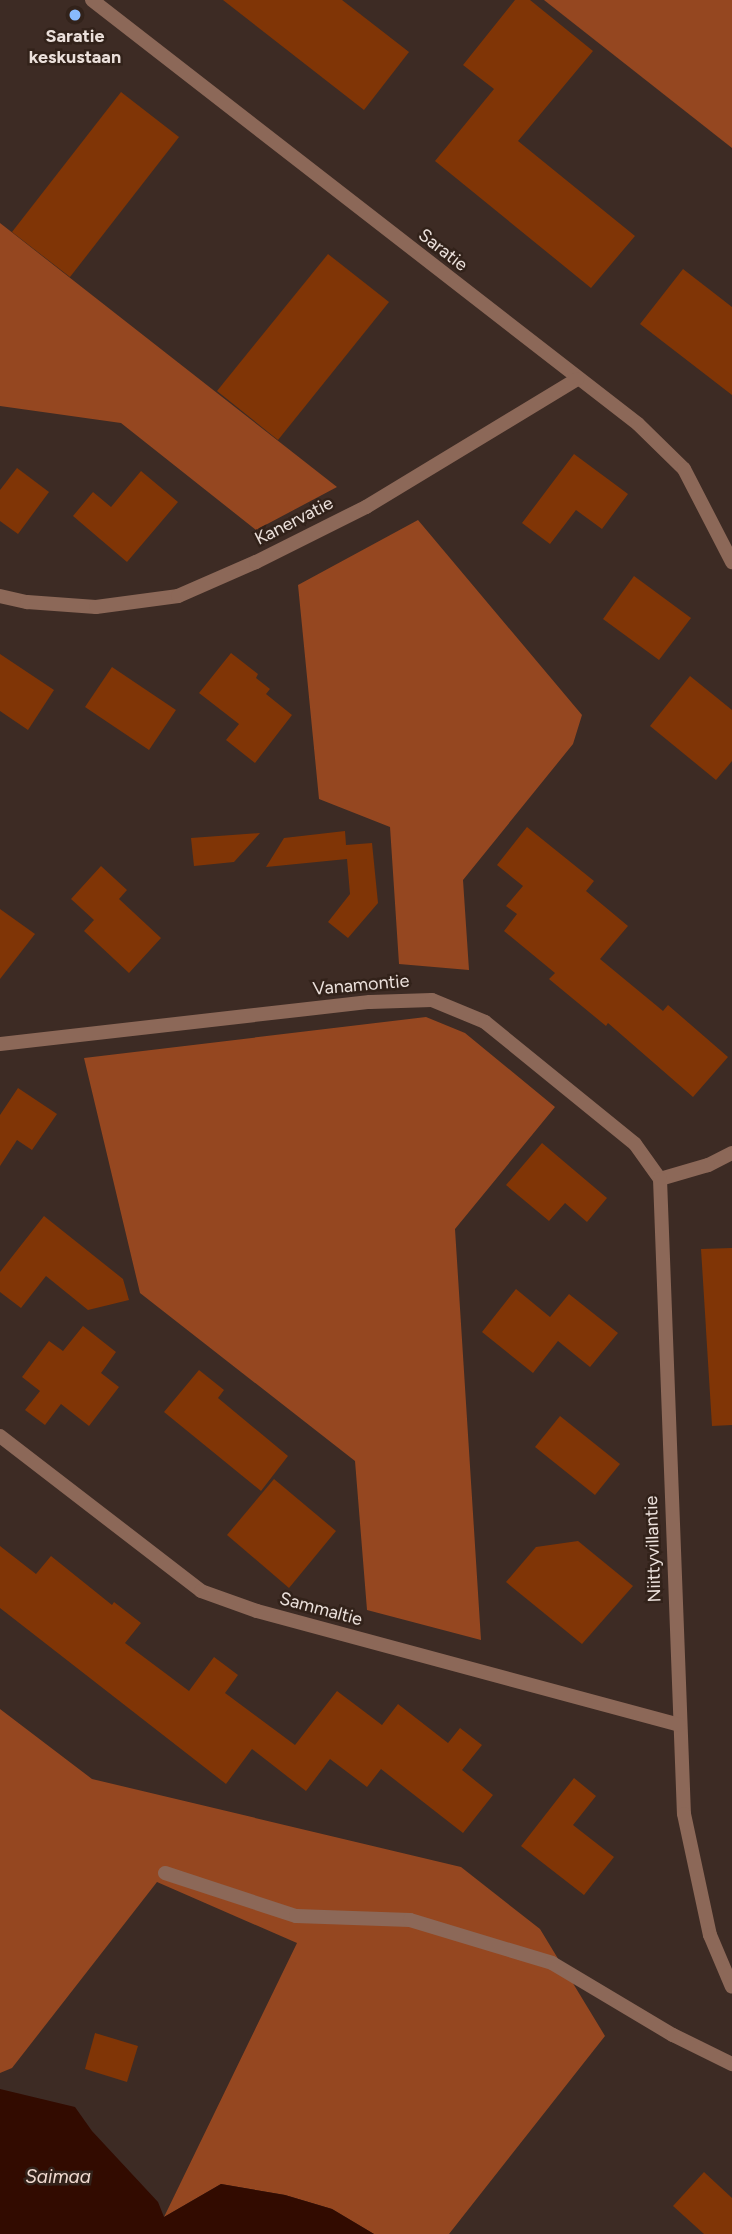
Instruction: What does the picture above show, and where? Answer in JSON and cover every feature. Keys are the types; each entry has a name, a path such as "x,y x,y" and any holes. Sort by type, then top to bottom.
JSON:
{"street":[{"name":"Saratie","path":"92,0 638,424 684,469 732,562"},
{"name":"Kanervatie","path":"0,596 27,602 96,607 178,596 256,562 366,507 577,379"},
{"name":"Vanamontie","path":"0,1044 370,1002 432,999 485,1022 635,1144 660,1179"},
{"path":"660,1179 708,1166 732,1153"},
{"name":"Niittyvillantie","path":"660,1179 684,1814 710,1935 732,1987"},
{"name":"Sammaltie","path":"0,1436 201,1591 257,1611 679,1725"},
{"path":"165,1873 296,1916 410,1920 552,1963 673,2035 732,2064"}],"shaded area":[{"path":"544,0 732,0 732,148"},
{"path":"0,223 337,487 256,530 121,423 0,406"},
{"path":"418,520 582,715 573,744 463,880 469,970 399,964 390,827 319,799 298,585"},
{"path":"426,1017 465,1033 555,1107 455,1229 481,1640 367,1610 355,1461 140,1293 84,1058"},
{"path":"0,1709 92,1779 461,1867 540,1929 605,2036 449,2234 374,2234 332,2209 285,2195 221,2184 164,2217 297,1943 157,1882 12,2068 0,2073"}],"water":[{"name":"Saimaa","path":"0,2089 75,2107 92,2131 158,2202 164,2217 221,2184 285,2195 332,2209 374,2234 0,2234"}],"building":[{"path":"223,0 342,0 409,52 364,110"},
{"path":"515,0 530,0 593,51 518,141 635,236 591,288 435,161 494,89 463,65"},
{"path":"121,92 179,137 70,277 12,232"},
{"path":"328,254 389,302 278,440 217,391"},
{"path":"683,269 732,307 732,395 640,324"},
{"path":"574,454 628,494 602,529 576,510 550,544 522,523"},
{"path":"17,468 49,492 18,534 0,521 0,490"},
{"path":"141,471 178,502 127,562 73,516 93,492 111,507"},
{"path":"634,576 691,618 659,660 603,619"},
{"path":"231,653 258,674 256,678 270,689 266,694 292,715 255,763 226,740 239,724 199,693"},
{"path":"0,654 54,690 28,730 0,711"},
{"path":"112,667 176,710 149,750 85,707"},
{"path":"690,676 732,710 732,761 716,780 650,726"},
{"path":"527,827 594,881 586,891 628,926 600,959 663,1011 668,1005 728,1057 693,1097 608,1023 606,1026 549,979 555,973 504,931 517,914 506,906 523,886 497,865"},
{"path":"345,831 346,845 372,843 378,903 348,938 328,922 350,894 347,859 266,867 284,838"},
{"path":"260,833 234,862 194,866 191,838"},
{"path":"101,866 127,890 119,899 161,938 129,973 84,931 94,920 71,899"},
{"path":"0,909 35,934 0,979"},
{"path":"18,1088 57,1114 32,1150 17,1140 0,1166 0,1115"},
{"path":"542,1143 607,1198 587,1222 565,1203 549,1221 506,1185"},
{"path":"44,1216 123,1279 129,1300 88,1310 46,1276 21,1308 0,1292 0,1272"},
{"path":"732,1248 732,1425 712,1426 701,1249"},
{"path":"516,1289 550,1317 569,1294 618,1333 590,1367 558,1341 533,1373 482,1332"},
{"path":"83,1326 116,1352 101,1373 119,1387 89,1426 61,1404 45,1425 25,1410 40,1391 22,1377 49,1341 63,1351"},
{"path":"199,1370 224,1390 218,1398 288,1456 261,1491 164,1412"},
{"path":"560,1416 620,1464 595,1495 535,1447"},
{"path":"274,1479 336,1531 289,1588 227,1535"},
{"path":"578,1541 633,1586 582,1644 506,1582 536,1547"},
{"path":"0,1546 36,1574 51,1556 112,1605 114,1602 141,1623 125,1643 189,1691 214,1657 238,1675 225,1693 295,1745 337,1691 382,1725 398,1704 448,1743 460,1728 482,1745 462,1770 493,1795 463,1833 381,1769 367,1787 330,1759 306,1791 252,1749 226,1784 0,1608"},
{"path":"574,1778 596,1796 573,1825 614,1857 584,1895 521,1846"},
{"path":"95,2033 138,2046 127,2082 85,2069"},
{"path":"704,2172 732,2198 732,2234 704,2234 673,2206"}],"place":[{"name":"Saratie keskustaan","path":"75,15"}]}
